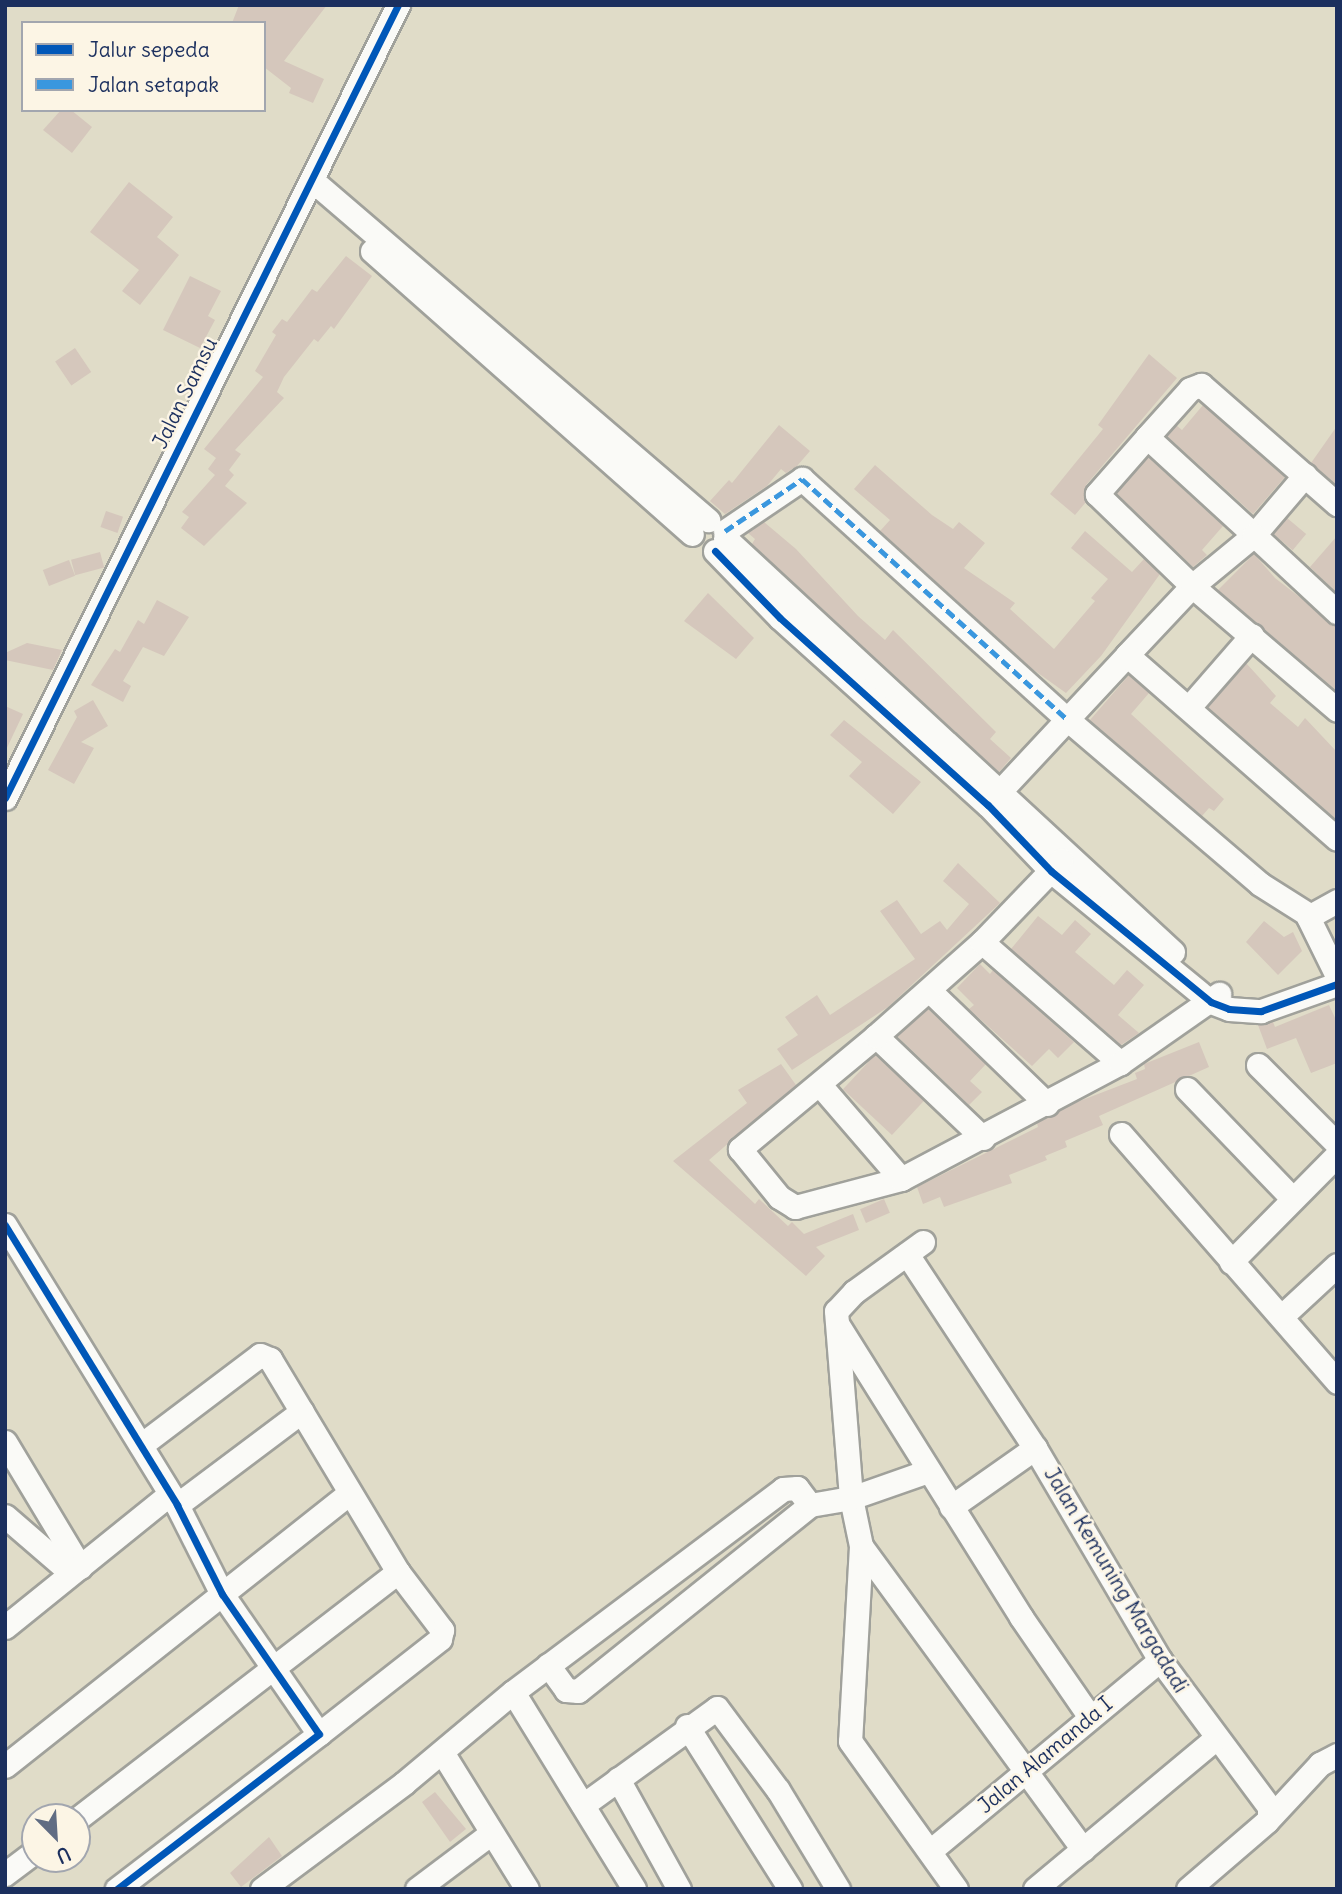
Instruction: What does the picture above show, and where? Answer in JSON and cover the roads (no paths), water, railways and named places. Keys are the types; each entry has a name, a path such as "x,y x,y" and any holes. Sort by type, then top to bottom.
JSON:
{"street":[{"name":"Jalan Samsu","path":"5,798 222,355 310,188 398,5"},
{"path":"310,188 713,535 780,618 994,798 1058,863 1220,1002 1262,1011 1337,984"},
{"path":"1337,504 1201,385 1190,389 1099,490 1098,499 1192,586 1337,710"},
{"path":"1147,437 1337,612"},
{"path":"994,798 1192,586 1254,535 1305,475"},
{"path":"713,535 802,479 1067,719 1260,884 1308,915 1337,976"},
{"path":"1189,706 1252,635"},
{"path":"1127,655 1189,706 1337,839"},
{"path":"1058,863 982,942 929,990 820,1085 743,1144 740,1149 744,1160 779,1198 794,1207 901,1179 1047,1104 1220,1002"},
{"path":"1308,915 1337,901"},
{"path":"982,942 1120,1063"},
{"path":"929,990 1047,1104"},
{"path":"876,1036 983,1138"},
{"path":"1258,1065 1337,1144"},
{"path":"820,1085 901,1179"},
{"path":"1187,1089 1292,1198"},
{"path":"1121,1134 1337,1382"},
{"path":"1231,1262 1337,1154"},
{"path":"8,1239 174,1499 222,1594 319,1734"},
{"name":"Jalan Kemuning Margadadi","path":"835,1320 836,1311 854,1292 915,1248 1160,1660 1269,1807 1269,1814"},
{"path":"1282,1316 1337,1265"},
{"path":"835,1320 951,1507 1090,1717"},
{"path":"835,1320 851,1498 860,1546 850,1741 956,1889"},
{"path":"117,1889 440,1639 442,1630 398,1572 348,1494 270,1359 260,1354 141,1445"},
{"path":"5,1627 75,1570 302,1411"},
{"path":"5,1442 75,1570"},
{"path":"951,1507 1035,1448"},
{"path":"548,1665 566,1690 578,1691 737,1567 810,1505 851,1498 928,1471"},
{"path":"262,1889 442,1752 548,1665 783,1489 797,1488 810,1505"},
{"path":"5,1766 348,1494"},
{"path":"5,1516 75,1570"},
{"path":"715,1538 737,1567"},
{"path":"860,1546 1024,1773 1083,1849"},
{"path":"91,1808 398,1572"},
{"name":"Jalan Alamanda I","path":"930,1851 1160,1660"},
{"path":"513,1692 679,1889"},
{"path":"600,1792 713,1707 721,1710 838,1889"},
{"path":"687,1726 790,1889"},
{"path":"1035,1889 1216,1738"},
{"path":"442,1752 490,1834 527,1889"},
{"path":"1188,1889 1267,1821 1269,1814 1320,1764 1337,1755"},
{"path":"600,1792 634,1889"},
{"path":"417,1889 490,1834"},
{"path":"5,1874 21,1862"}]}
